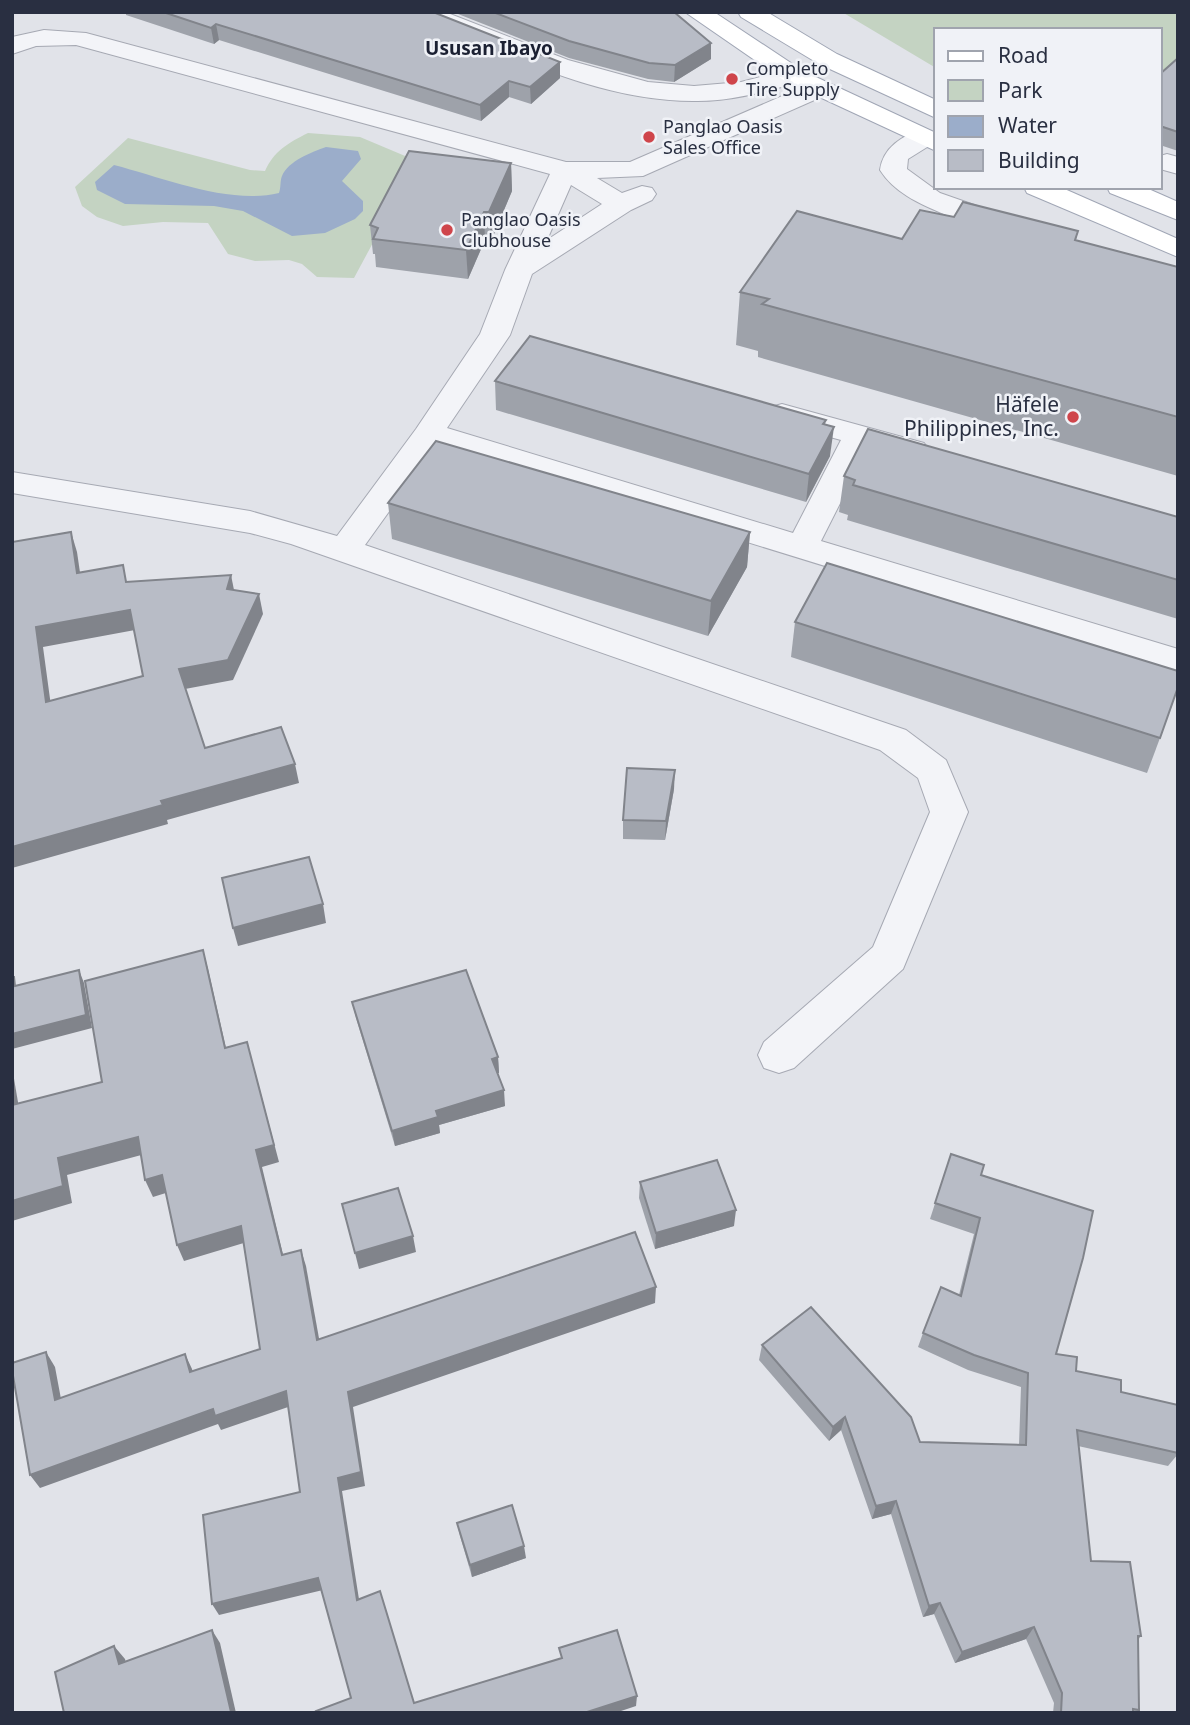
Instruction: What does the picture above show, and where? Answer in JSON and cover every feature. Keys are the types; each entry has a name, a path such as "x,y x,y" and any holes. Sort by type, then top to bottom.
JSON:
{"main road":[{"path":"697,12 818,89 932,137"},
{"path":"750,12 828,59 934,109"},
{"path":"1042,189 1178,248"},
{"path":"1125,189 1178,212"}],"street":[{"path":"422,12 480,23 574,72 618,86 678,94 723,92 751,89 794,76"},
{"path":"12,47 26,39 53,36 77,38 565,170 634,170 842,101"},
{"path":"519,271 621,204 818,89"},
{"path":"932,137 895,156 893,170 903,183 923,195 1040,237"},
{"path":"565,170 621,204"},
{"path":"343,551 429,433 442,410 509,339 519,271 565,170"},
{"path":"751,406 939,457"},
{"path":"429,433 1178,662"},
{"path":"802,547 859,435"},
{"path":"12,482 250,522 300,535 893,740 933,770 949,812 890,957 779,1055"}],"green space":[{"path":"842,12 1178,12 1178,63 1162,75 1162,28 934,28 934,67"},
{"path":"308,133 360,137 417,161 354,278 317,277 302,264 289,260 255,261 228,254 208,223 163,222 123,226 97,217 82,206 75,187 128,138 250,170 265,171 282,148"}],"water":[{"path":"326,147 358,151 361,159 342,181 363,201 363,211 355,219 325,233 292,236 243,211 214,206 125,204 97,190 95,182 114,165 218,193 260,196 279,193 282,176 289,166"}],"building":[{"path":"163,12 433,12 560,62 530,87 509,81 480,105 216,24 211,28"},
{"path":"493,12 674,12 711,43 675,65 649,63 569,41"},
{"path":"1178,58 1178,132 1162,127 1162,72"},
{"path":"409,151 511,163 489,212 484,212 466,250 373,239 378,228 370,225"},
{"path":"963,202 1078,231 1075,240 1178,267 1178,417 762,304 769,299 740,292 797,211 902,239 920,210 954,217"},
{"path":"530,336 826,420 823,424 834,427 809,474 495,381"},
{"path":"868,429 1178,517 1178,580 853,485 855,480 844,476"},
{"path":"436,441 750,532 711,601 388,503"},
{"path":"71,532 77,573 123,565 126,582 231,575 227,589 259,594 228,660 179,669 205,748 281,727 295,764 161,801 163,805 12,847 12,542","holes":["130,610 143,676 46,702 36,627"]},
{"path":"827,563 1178,671 1178,687 1160,738 795,622"},
{"path":"627,768 675,770 666,821 623,820"},
{"path":"309,857 323,904 233,928 222,878"},
{"path":"203,950 225,1048 247,1042 274,1145 256,1150 282,1255 301,1250 317,1340 635,1232 656,1287 348,1392 361,1472 338,1478 357,1600 380,1591 414,1703 562,1658 559,1648 617,1630 637,1696 584,1713 317,1713 316,1711 351,1698 318,1578 212,1604 203,1515 300,1492 286,1391 215,1416 213,1409 30,1475 12,1363 46,1352 55,1400 185,1354 190,1372 260,1349 241,1226 177,1245 162,1175 145,1180 138,1137 58,1158 63,1186 12,1201 12,1105 102,1082 85,981"},
{"path":"79,970 86,1015 12,1034 12,977 15,986"},
{"path":"466,970 498,1057 492,1059 504,1090 436,1111 438,1117 392,1131 352,1002"},
{"path":"951,1154 984,1165 981,1175 1093,1211 1056,1354 1077,1357 1076,1371 1121,1380 1121,1392 1178,1405 1178,1453 1077,1430 1091,1561 1130,1562 1141,1636 1138,1636 1139,1710 1133,1709 1133,1713 1061,1713 1062,1693 1034,1627 962,1652 940,1603 929,1606 896,1501 876,1506 845,1417 833,1427 762,1345 811,1307 911,1417 920,1442 1026,1445 1028,1373 974,1355 923,1333 941,1287 961,1296 980,1218 935,1203"},
{"path":"717,1160 736,1210 656,1233 640,1182"},
{"path":"398,1188 413,1236 355,1253 342,1204"},
{"path":"512,1505 524,1546 470,1565 457,1523"},
{"path":"212,1630 231,1712 64,1713 55,1672 114,1646 119,1664"}],"place":[{"name":"Completo Tire Supply","path":"732,79"},
{"name":"Panglao Oasis Sales Office","path":"649,137"},
{"name":"Panglao Oasis Clubhouse","path":"447,230"},
{"name":"Häfele Philippines, Inc.","path":"1073,417"}],"district":[{"name":"Ususan Ibayo","path":"489,48"}]}
